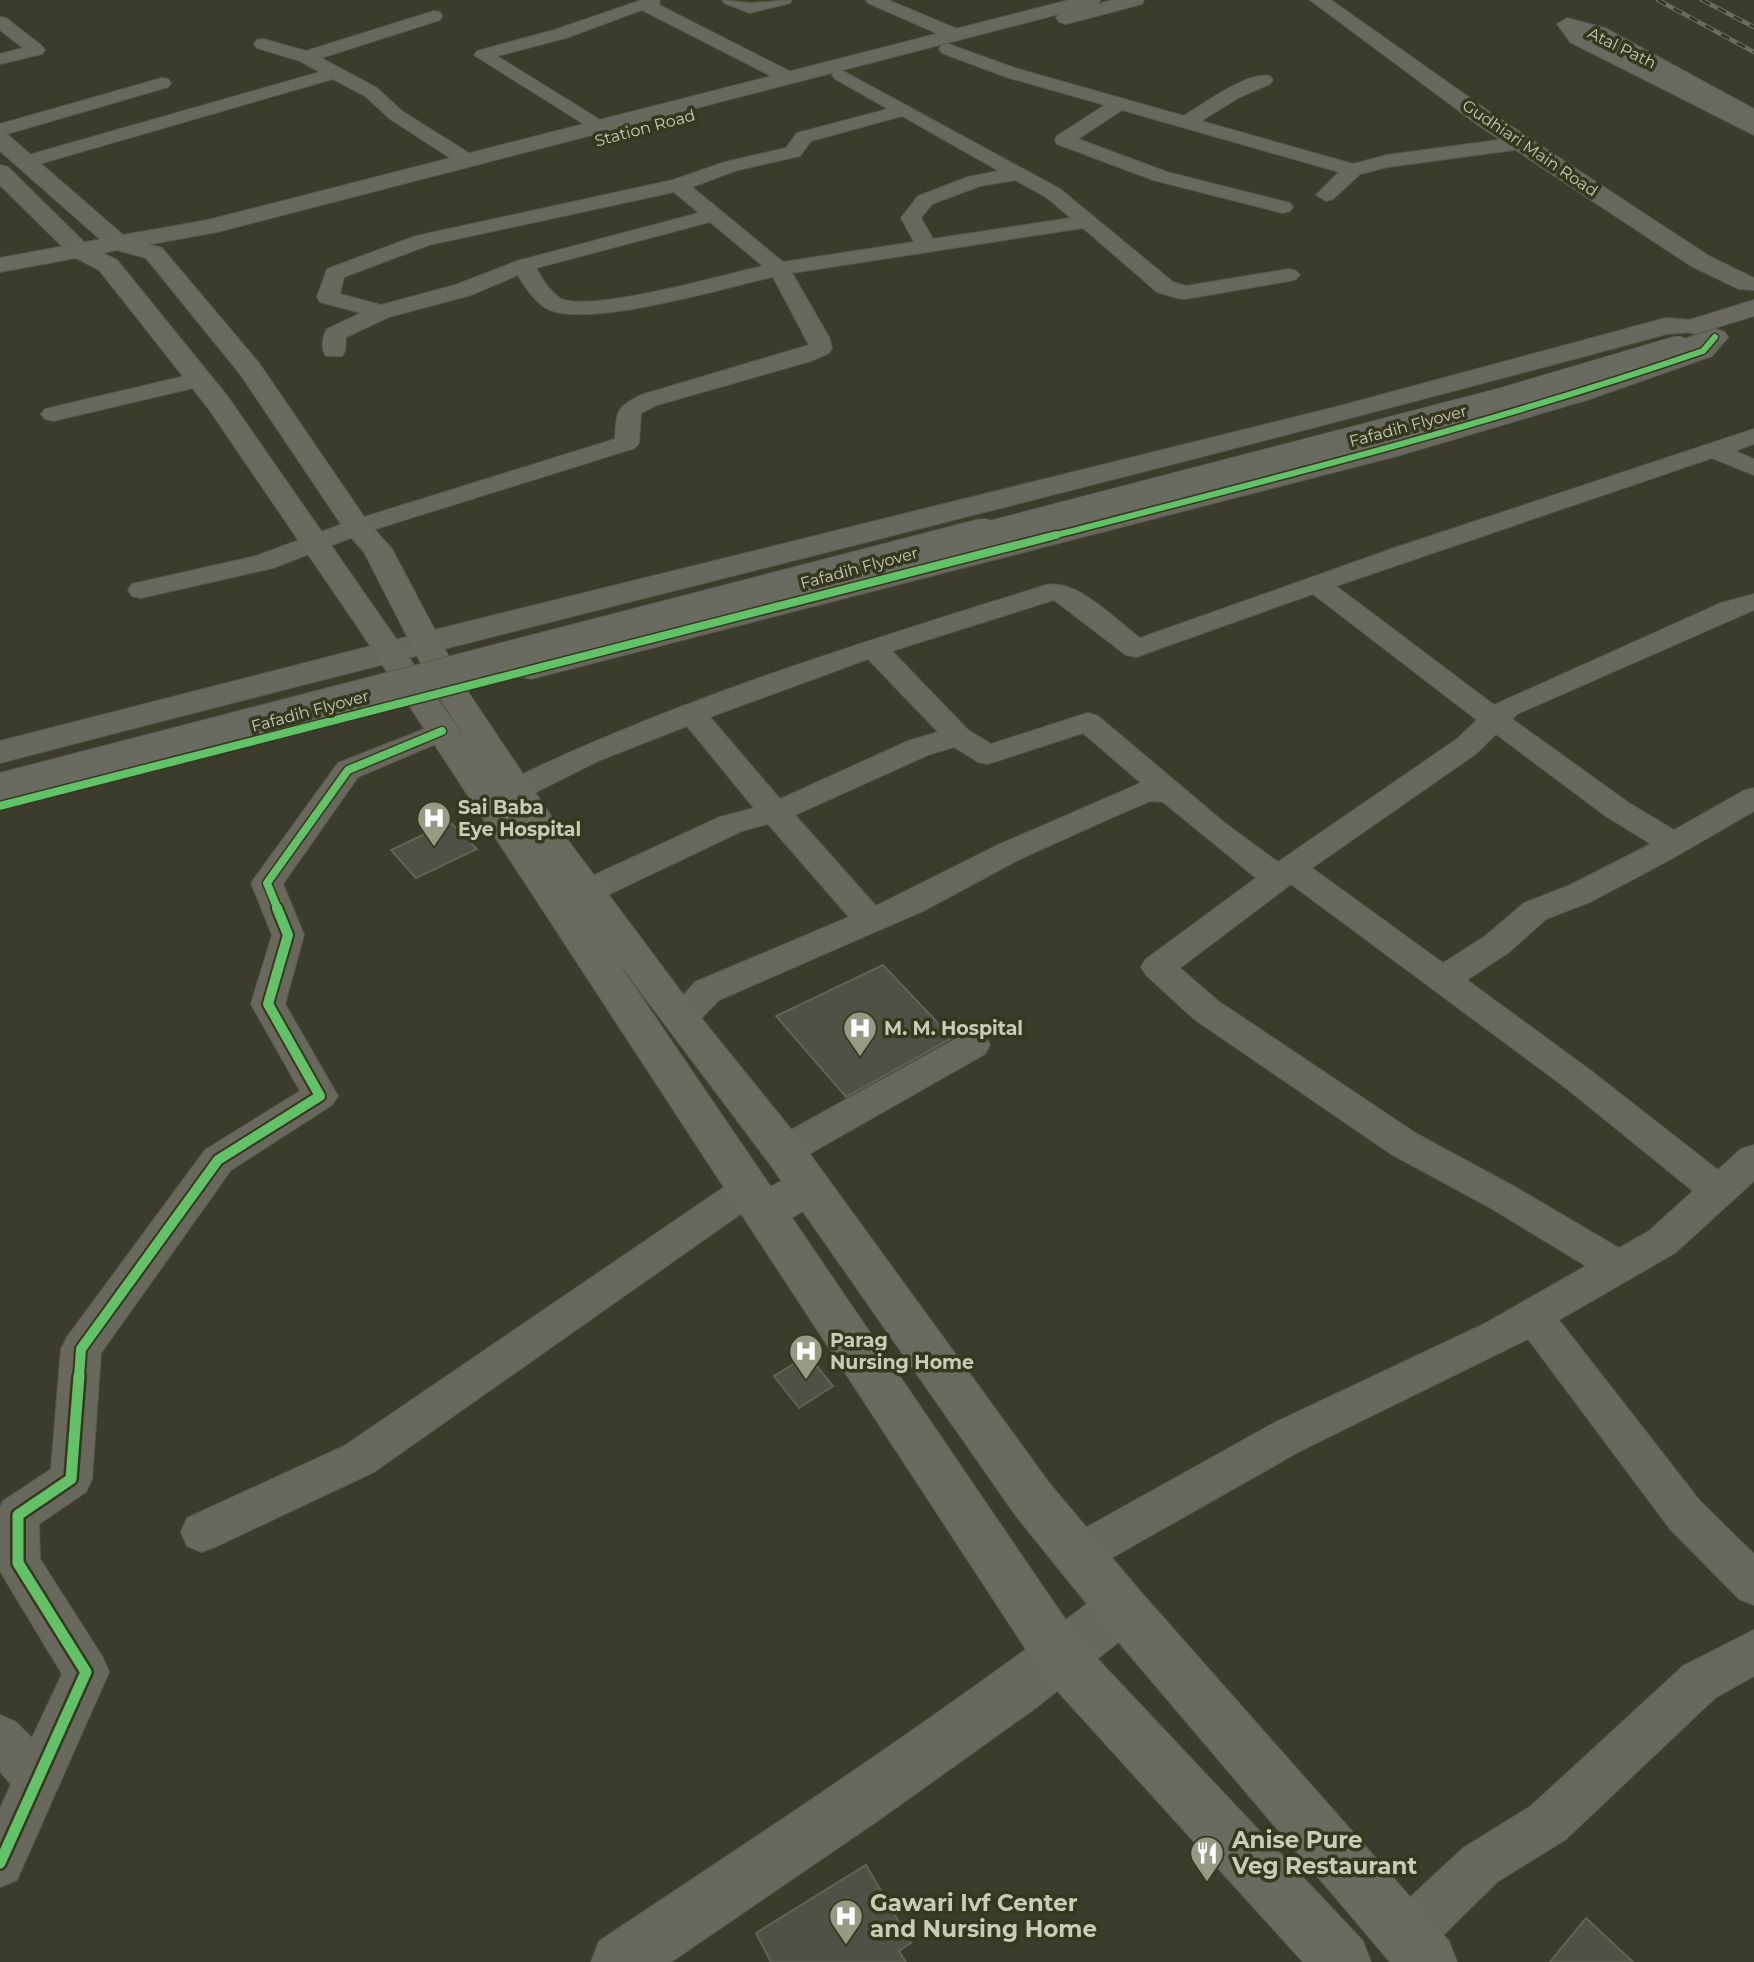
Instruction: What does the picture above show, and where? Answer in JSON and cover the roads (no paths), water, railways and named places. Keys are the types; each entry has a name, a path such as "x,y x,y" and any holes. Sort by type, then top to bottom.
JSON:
{"highway":[{"name":"Fafadih Flyover","path":"0,767 1687,337"},
{"name":"Fafadih Flyover","path":"0,790 1506,400 1687,337"},
{"path":"757,1201 797,1169"}],"main road":[{"name":"Atal Path","path":"1754,118 1598,32 1567,24 1577,38 1754,129"},
{"path":"0,265 80,251 113,254 154,253 250,369 356,527 377,549 407,647 437,706 757,1201 1060,1656 1342,1962"},
{"path":"0,282 113,254"},
{"path":"113,254 198,380 218,403 314,543 407,647"},
{"path":"1687,337 1751,296"},
{"path":"1687,337 1754,325"},
{"path":"437,706 517,789 548,839 680,1019 797,1169 1033,1500 1122,1608 1416,1949"}],"street":[{"path":"730,0 750,8 783,0"},
{"path":"874,0 1012,73 1353,170 1413,156 1521,143"},
{"name":"Station Road","path":"154,253 229,238 841,75 1091,0"},
{"name":"Station Road","path":"113,254 789,78 1135,0"},
{"name":"Gudhiari Main Road","path":"1319,0 1521,143 1751,296"},
{"path":"598,127 483,55 560,34 647,3 789,78"},
{"path":"306,57 438,6"},
{"path":"0,22 36,50 0,59"},
{"path":"264,44 306,57 371,92 396,114 468,161"},
{"path":"25,162 334,73"},
{"path":"841,75 1053,192 1165,287 1185,293 1289,275"},
{"path":"1187,122 1234,93 1264,80"},
{"path":"113,254 1,140 162,83"},
{"path":"1119,104 1064,140 1160,176 1283,207"},
{"path":"381,312 328,297 334,273 423,240 678,185 732,166 793,152 804,137 905,110"},
{"path":"1326,195 1353,170"},
{"path":"0,172 80,251"},
{"path":"926,246 911,218 925,200 975,181 1018,173"},
{"path":"141,590 264,562 356,527 627,443 629,410 649,400 803,356 821,348 779,269 678,185"},
{"path":"334,351 334,334 381,312 463,290 524,265 714,215"},
{"path":"524,265 534,285 555,305 603,309 779,269 1086,222"},
{"path":"0,752 407,647 1341,414 1666,326 1687,337 1703,351 1605,385 1387,450 437,706 0,806"},
{"path":"53,414 198,380"},
{"path":"517,789 587,754 873,648 1055,591 1069,596 1136,649 1403,552 1754,436"},
{"path":"1715,451 1754,468"},
{"path":"1318,585 1618,810 1674,844"},
{"path":"1619,1267 1502,1197 1404,1144 1206,1010 1158,967 1284,873 1467,746 1507,708 1730,609 1754,601"},
{"path":"873,648 958,736 988,755 1088,722 1241,851 1284,873 1445,978 1470,1001 1578,1079 1719,1191"},
{"path":"0,1863 86,1672 18,1563 19,1516 71,1479 81,1349 218,1160 320,1096 268,1004 288,935 267,883 348,770 437,706"},
{"path":"694,715 703,729 835,882 872,920"},
{"path":"588,891 731,824 776,812 918,748 958,736"},
{"path":"680,1019 707,991 912,903 1009,852 1147,791 1172,793"},
{"path":"1445,978 1496,945 1535,911 1579,894 1754,798"},
{"path":"797,1169 973,1045"},
{"path":"1077,1555 1287,1437 1498,1336 1662,1242 1754,1159"},
{"path":"202,1532 359,1459 757,1201"},
{"path":"1533,1316 1685,1516 1754,1584"},
{"path":"620,1962 857,1803 1122,1608"},
{"path":"1416,1949 1480,1865 1548,1823 1699,1682 1754,1652"},
{"path":"0,1738 38,1778"}],"railway":[{"path":"1658,0 1754,52"},
{"path":"1702,0 1754,27"}],"place":[{"name":"Sai Baba Eye Hospital","path":"434,848"},
{"name":"M. M. Hospital","path":"860,1058"},
{"name":"Parag Nursing Home","path":"806,1381"},
{"name":"Anise Pure Veg Restaurant","path":"1207,1883"},
{"name":"Gawari Ivf Center and Nursing Home","path":"846,1946"}]}
